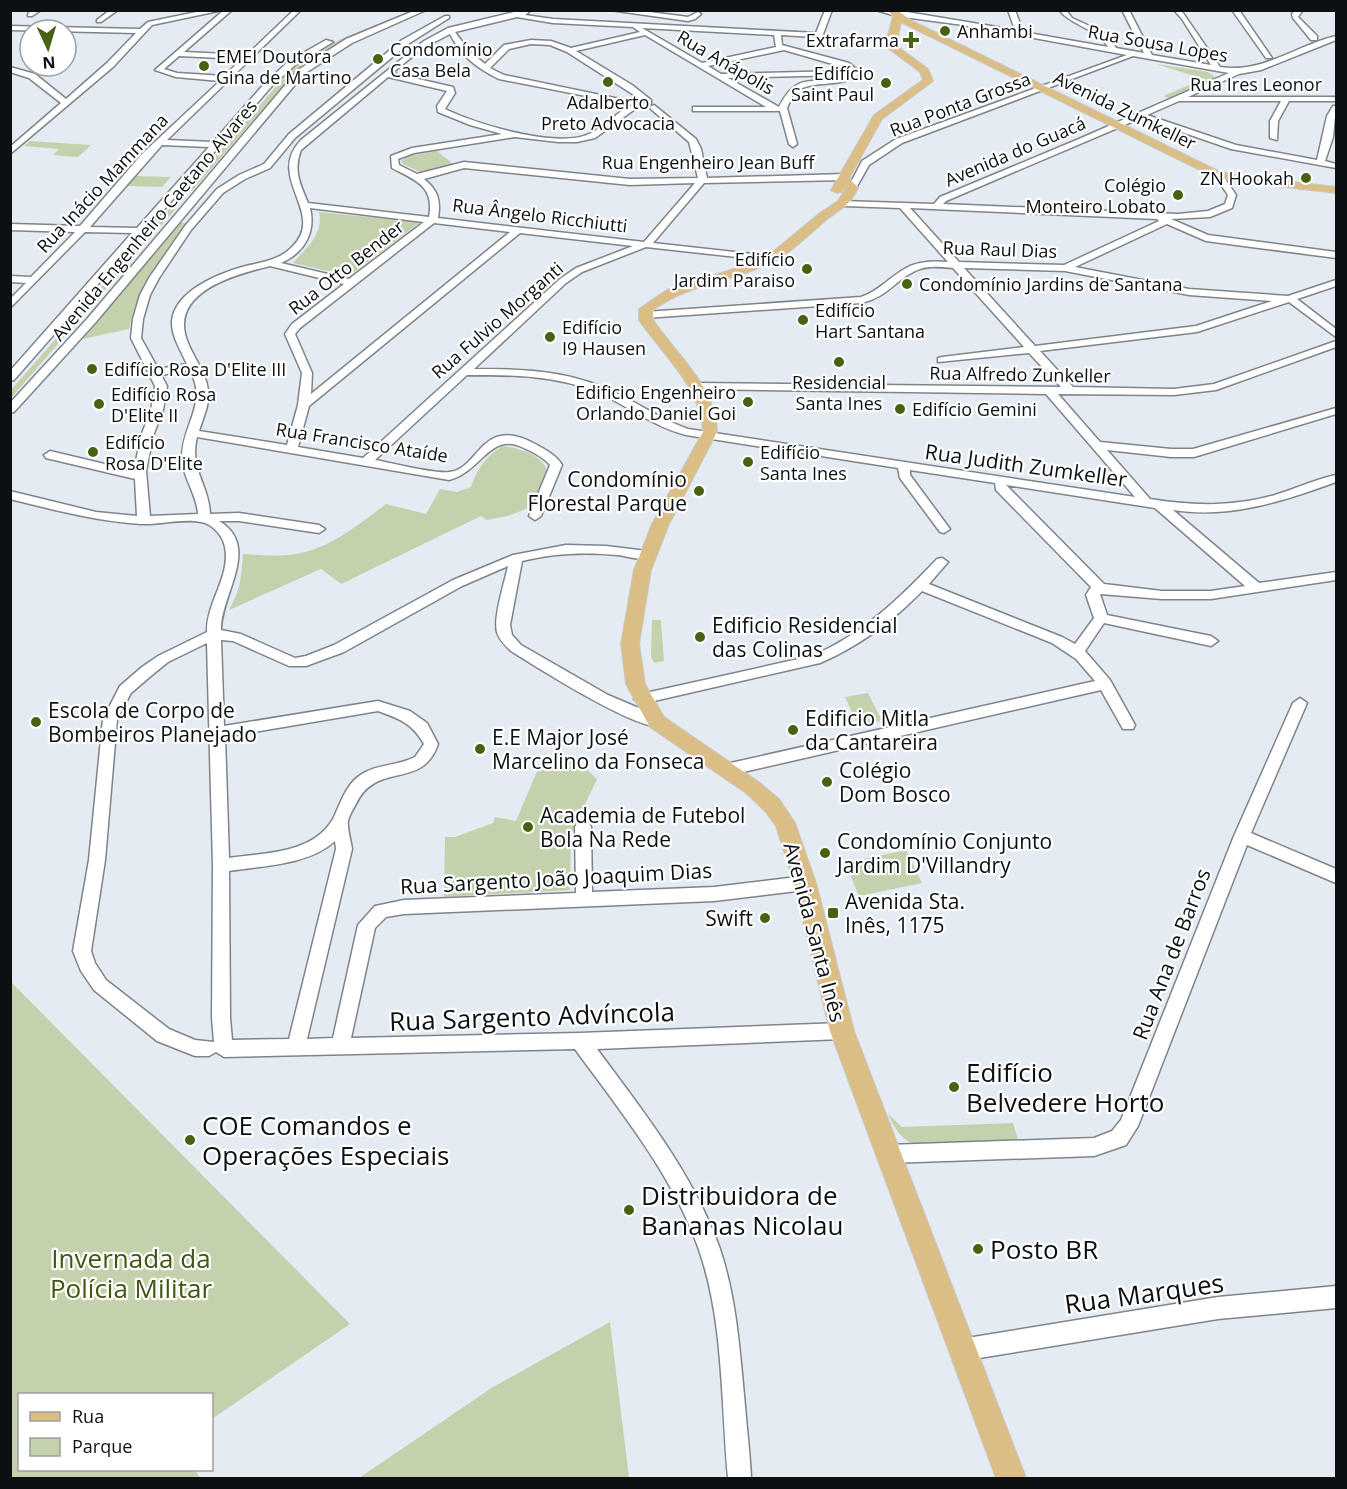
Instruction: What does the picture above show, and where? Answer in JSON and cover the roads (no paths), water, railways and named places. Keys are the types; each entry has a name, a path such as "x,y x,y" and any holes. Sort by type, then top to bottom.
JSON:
{"main road":[{"name":"Avenida Zumkeller","path":"894,13 909,23 1040,89 1222,176 1336,190"},
{"path":"708,436 712,421 706,404 663,345 645,315 646,309 667,296 770,259 795,243 834,208 878,117 928,81 925,71 894,49 892,45 894,13"},
{"path":"894,36 909,23"},
{"path":"834,208 846,185"},
{"name":"Avenida Santa Inês","path":"708,436 665,513 647,555 636,597 628,658 641,699 657,722 753,788 778,814 792,839 842,1031 1011,1479"}],"street":[{"path":"30,15 38,10"},
{"path":"99,21 115,10"},
{"path":"11,151 110,65 141,31 153,22 220,10"},
{"path":"228,79 176,75 159,70 229,10"},
{"name":"Rua Inácio Mammana","path":"10,305 83,229 134,168 298,10"},
{"path":"144,520 139,476 161,386 136,338 138,319 145,295 170,253 212,198 239,178 267,165 292,136 405,42 434,25 453,18 507,10"},
{"path":"613,10 688,19 698,14"},
{"path":"807,54 812,51 829,10"},
{"name":"Rua Sousa Lopes","path":"879,10 1130,56 1237,72"},
{"path":"1011,10 1020,33"},
{"path":"1062,10 1070,19 1106,37 1113,50"},
{"path":"1125,10 1150,57"},
{"path":"1177,10 1185,18 1217,68"},
{"path":"1235,10 1269,56"},
{"path":"1300,10 1295,17 1314,38"},
{"path":"404,11 453,18"},
{"name":"Avenida Engenheiro Caetano Alvares","path":"10,378 142,231 268,85 292,63 327,43 404,11"},
{"name":"Avenida Engenheiro Caetano Alvares","path":"10,410 91,321 301,72 349,41 421,12"},
{"path":"204,518 203,501 190,471 188,454 203,396 202,381 193,366 176,320 178,311 186,301 227,276 245,269 272,264 293,252 306,237 309,217 294,183 292,167 297,150 423,44 451,30 524,13 554,21 819,35"},
{"path":"570,13 629,25"},
{"path":"434,25 453,18"},
{"name":"Rua Sousa Lopes","path":"909,23 926,20 1020,33 1237,72"},
{"name":"Rua Anápolis","path":"629,25 779,108"},
{"path":"10,28 141,31"},
{"path":"451,30 463,51 484,69 529,83 642,106"},
{"path":"570,50 646,33"},
{"path":"777,33 777,44 782,48 846,65 854,73"},
{"name":"Avenida do Guacá","path":"1237,72 1246,64 1314,38 1336,36"},
{"name":"Avenida do Guacá","path":"936,208 943,199 1237,72 1258,68 1336,36"},
{"path":"484,69 504,49 518,43 546,42 561,45 693,141 697,149 703,179"},
{"path":"702,65 782,48"},
{"path":"178,54 250,57"},
{"name":"Rua Ponta Grossa","path":"846,185 865,163 899,141 1130,56"},
{"path":"375,67 450,89 451,93 441,106 441,110 484,128 518,134 560,139 585,139 622,114 642,106"},
{"path":"11,70 32,75 66,103"},
{"path":"722,76 792,72 854,73"},
{"path":"779,108 790,93 800,86 845,80 853,77 854,73"},
{"name":"Rua Ires Leonor","path":"1176,99 1336,99"},
{"path":"1274,138 1274,122 1286,100"},
{"path":"696,109 779,108"},
{"path":"779,108 794,144"},
{"path":"1321,164 1322,150 1332,141 1330,117 1336,108"},
{"path":"1140,115 1221,144 1336,166"},
{"path":"433,219 437,201 432,189 395,166 394,158 412,151 518,134"},
{"path":"160,142 217,145"},
{"path":"438,147 446,150 464,165"},
{"path":"239,178 264,178 267,165"},
{"path":"416,177 464,165"},
{"name":"Rua Engenheiro Jean Buff","path":"464,165 606,180 703,179 846,185"},
{"path":"834,208 903,206 1163,219 1198,216 1224,210 1230,204 1232,195 1221,179 1222,176"},
{"name":"Rua Fulvio Morganti","path":"367,461 563,281 579,270 647,244 703,179"},
{"path":"174,194 197,195"},
{"name":"Rua Ângelo Ricchiutti","path":"305,205 770,259"},
{"path":"903,206 1070,391"},
{"name":"Rua Otto Bender","path":"292,449 304,405 307,373 290,334 296,326 433,219"},
{"path":"1163,219 1206,238 1224,242 1336,255"},
{"path":"1065,268 1163,219"},
{"path":"10,227 142,231"},
{"path":"304,405 519,229"},
{"path":"272,264 352,283"},
{"name":"Rua Raul Dias","path":"645,315 862,300 877,295 911,269 920,265 953,264 1065,268 1189,292 1291,299"},
{"path":"10,279 34,280"},
{"path":"942,360 1197,329 1336,284"},
{"path":"1291,299 1336,334"},
{"name":"Rua Alfredo Zunkeller","path":"695,386 1174,392 1197,390 1237,380 1336,344"},
{"path":"156,373 193,366"},
{"name":"Rua Judith Zumkeller","path":"462,372 533,374 568,379 616,397 677,430 708,436 1152,503 1209,510 1228,509 1256,505 1334,482"},
{"path":"1050,391 1096,445 1152,503 1257,589"},
{"path":"1096,445 1171,453 1194,453 1336,411"},
{"name":"Rua Francisco Ataíde","path":"192,433 449,476 467,468 489,443 509,438 520,441 554,461 556,465 535,516"},
{"path":"50,455 139,476"},
{"path":"904,466 904,475 944,529"},
{"path":"1001,481 1000,487 1100,588"},
{"path":"10,495 96,516 144,520 239,517 319,529"},
{"path":"204,518 216,523 225,534 232,554 229,581 214,616 221,866 221,1018 217,1048"},
{"path":"214,634 236,637 294,663 315,660 473,576 538,552 598,549 647,555"},
{"path":"516,560 503,625 503,633 508,640 516,648 590,692 657,722"},
{"path":"641,699 815,660 834,652 898,608 942,562"},
{"path":"1101,618 1094,595 1095,591 1100,588 1186,595 1257,589 1336,576"},
{"path":"920,585 1057,640 1078,651 1087,659 1105,684 1128,725"},
{"path":"1078,651 1101,618"},
{"path":"1101,618 1211,641"},
{"name":"Rua Sargento Advíncola","path":"214,634 172,655 147,671 125,690 110,719 97,861 82,951 87,966 100,985 155,1029 180,1044 195,1048 296,1048 580,1041 842,1031"},
{"path":"726,770 1105,684"},
{"name":"Rua Ana de Barros","path":"888,1154 1094,1147 1119,1138 1128,1126 1242,836 1300,703"},
{"path":"217,733 378,706 395,710 422,727 431,744 430,751 423,760 414,765 382,773 363,781 340,820 322,843 297,852 221,866"},
{"path":"296,1048 344,849 340,820"},
{"path":"583,827 584,899"},
{"path":"1242,836 1336,876"},
{"name":"Rua Sargento João Joaquim Dias","path":"340,1047 367,925 381,911 397,907 714,894 805,882"},
{"path":"580,1041 666,1164 700,1226 717,1278 727,1330 740,1479"},
{"name":"Rua Marques","path":"961,1350 1218,1308 1336,1297"}],"place":[{"name":"Anhambi","path":"945,31"},
{"name":"Extrafarma","path":"911,40"},
{"name":"Condomínio Casa Bela","path":"378,59"},
{"name":"EMEI Doutora Gina de Martino","path":"204,66"},
{"name":"Adalberto Preto Advocacia","path":"608,82"},
{"name":"Edifício Saint Paul","path":"886,83"},
{"name":"ZN Hookah","path":"1306,178"},
{"name":"Colégio Monteiro Lobato","path":"1178,195"},
{"name":"Edifício Jardim Paraiso","path":"807,269"},
{"name":"Condomínio Jardins de Santana","path":"907,284"},
{"name":"Edifício Hart Santana","path":"803,320"},
{"name":"Edifício I9 Hausen","path":"550,337"},
{"name":"Residencial Santa Ines","path":"839,362"},
{"name":"Edifício Rosa D'Elite III","path":"92,369"},
{"name":"Edificio Engenheiro Orlando Daniel Goi","path":"748,402"},
{"name":"Edifício Rosa D'Elite II","path":"99,404"},
{"name":"Edifício Gemini","path":"900,409"},
{"name":"Edifício Rosa D'Elite","path":"93,452"},
{"name":"Edifício Santa Ines","path":"748,462"},
{"name":"Condomínio Florestal Parque","path":"699,491"},
{"name":"Edificio Residencial das Colinas","path":"700,637"},
{"name":"Escola de Corpo de Bombeiros Planejado","path":"36,722"},
{"name":"Edificio Mitla da Cantareira","path":"793,730"},
{"name":"E.E Major José Marcelino da Fonseca","path":"480,749"},
{"name":"Colégio Dom Bosco","path":"827,782"},
{"name":"Academia de Futebol Bola Na Rede","path":"528,827"},
{"name":"Condomínio Conjunto Jardim D'Villandry","path":"825,853"},
{"name":"Avenida Sta. Inês, 1175","path":"833,913"},
{"name":"Swift","path":"765,918"},
{"name":"Edifício Belvedere Horto","path":"954,1087"},
{"name":"COE Comandos e Operações Especiais","path":"190,1140"},
{"name":"Distribuidora de Bananas Nicolau","path":"629,1210"},
{"name":"Posto BR","path":"978,1249"}],"park label":[{"name":"Invernada da Polícia Militar","path":"131,1273"}]}
